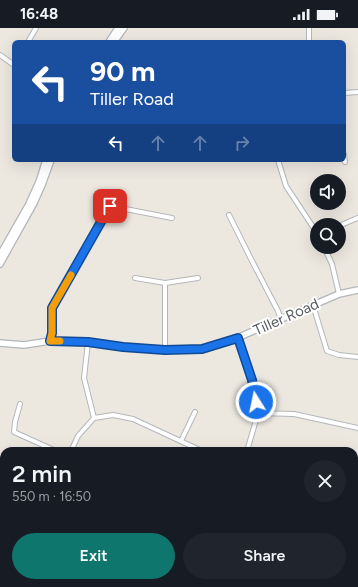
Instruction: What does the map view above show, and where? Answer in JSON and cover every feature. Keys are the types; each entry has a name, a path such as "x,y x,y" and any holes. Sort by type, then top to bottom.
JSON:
{"street":[{"path":"29,40 36,28"},
{"path":"110,40 118,28"},
{"path":"115,40 124,28"},
{"path":"309,28 309,40"},
{"path":"0,55 12,64"},
{"path":"346,93 358,92"},
{"path":"0,255 29,204 45,162"},
{"path":"0,264 34,203 50,162"},
{"path":"279,162 286,186 310,222"},
{"path":"50,341 52,333 52,308 110,206 172,218"},
{"path":"229,215 281,319"},
{"path":"346,223 358,218"},
{"path":"327,254 332,264 339,294"},
{"path":"135,278 165,283 198,278"},
{"path":"165,283 165,350"},
{"name":"Tiller Road","path":"0,342 24,345 50,341 88,342 123,347 165,350 202,349 238,338 339,294 358,290"},
{"path":"313,305 327,351 339,355 358,357"},
{"path":"238,338 252,380 258,413 248,447"},
{"path":"88,342 84,378 94,418"},
{"path":"20,404 14,432 47,447"},
{"path":"181,441 195,412"},
{"path":"258,413 294,414 358,428"},
{"path":"73,447 78,436 94,418 113,415 133,419 194,447"}],"slow traffic":[{"path":"60,341 50,341 52,333 52,308 71,275"}],"route":[{"path":"110,206 52,308 52,333 50,341 88,342 123,347 165,350 202,349 238,338 252,380 256,402"}]}
